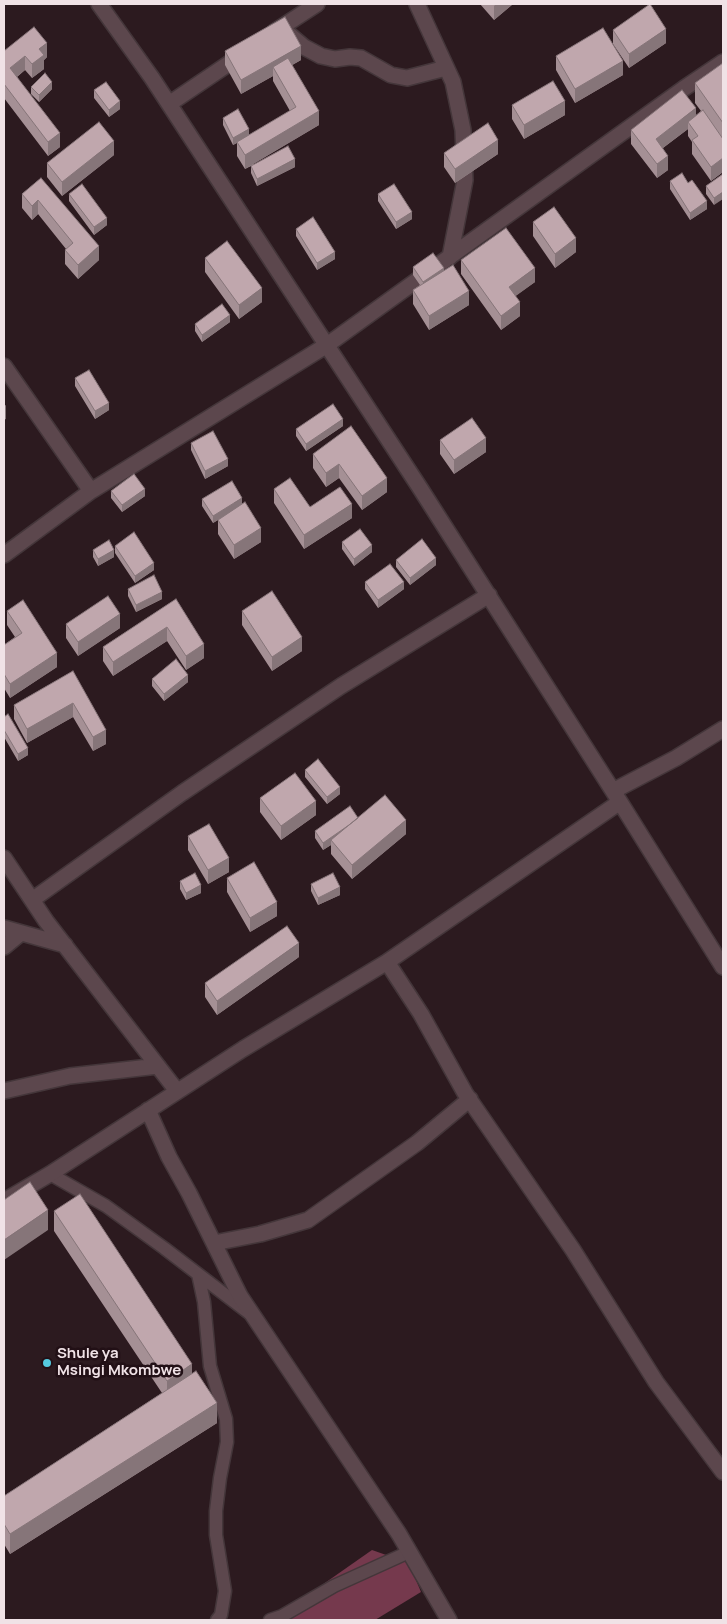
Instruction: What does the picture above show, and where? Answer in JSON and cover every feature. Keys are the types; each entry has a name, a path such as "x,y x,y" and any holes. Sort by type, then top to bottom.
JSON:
{"street":[{"path":"99,4 169,104 489,595 723,967"},
{"path":"169,104 316,4"},
{"path":"417,4 453,82 463,130 465,180 450,257"},
{"path":"282,28 304,47 321,56 335,59 361,58 391,75 407,78 446,68"},
{"path":"4,554 91,491 327,345 723,62"},
{"path":"4,366 91,491"},
{"path":"32,900 182,793 333,691 489,595"},
{"path":"4,1201 50,1174 243,1049 387,962 617,796 723,728"},
{"path":"4,858 65,945 177,1091"},
{"path":"4,928 65,945"},
{"path":"4,947 20,933"},
{"path":"387,962 421,1014 470,1099 573,1250 656,1382 723,1472"},
{"path":"4,1090 70,1076 158,1066"},
{"path":"214,1243 260,1234 308,1220 417,1143 470,1099"},
{"path":"148,1110 169,1157 240,1296 409,1552 450,1620"}],"lane":[{"path":"50,1174 106,1206 255,1318"},
{"path":"198,1274 204,1302 210,1366 226,1419 227,1442 216,1511 216,1527 225,1591 221,1615 218,1620"},
{"path":"270,1620 282,1616 334,1586 409,1552"}],"shaded area":[{"path":"372,1550 409,1563 421,1592 375,1620 272,1620"}],"building":[{"path":"650,4 666,29 629,54 613,30"},
{"path":"285,17 301,46 241,80 225,51"},
{"path":"34,27 47,43 39,49 44,55 32,64 25,56 10,68 60,133 48,142 4,84 4,51"},
{"path":"603,28 623,61 575,89 556,56"},
{"path":"288,58 319,111 245,155 237,142 296,107 273,67"},
{"path":"723,63 723,123 695,83"},
{"path":"45,73 52,82 39,95 31,87"},
{"path":"553,81 565,101 524,125 512,105"},
{"path":"106,82 120,101 109,110 94,90"},
{"path":"682,90 696,108 656,139 668,156 657,164 631,130"},
{"path":"238,109 249,129 233,138 223,118"},
{"path":"703,110 723,139 723,158 711,167 692,140 698,136 688,122"},
{"path":"99,122 114,141 62,182 47,163"},
{"path":"488,123 498,140 455,169 444,153"},
{"path":"288,146 295,159 257,179 251,166"},
{"path":"682,173 688,183 692,180 707,201 690,213 670,181"},
{"path":"723,174 723,192 714,198 706,186"},
{"path":"41,178 99,246 78,265 65,250 73,243 38,200 32,206 22,194"},
{"path":"82,184 107,218 94,227 69,194"},
{"path":"394,184 412,212 396,222 378,194"},
{"path":"554,207 576,238 555,254 533,222"},
{"path":"313,217 335,252 317,263 296,229"},
{"path":"506,228 535,268 509,287 520,302 501,316 461,260"},
{"path":"227,241 262,288 239,305 205,258"},
{"path":"433,253 444,268 423,282 413,267"},
{"path":"453,265 469,291 429,316 413,290"},
{"path":"222,304 230,315 202,335 195,324"},
{"path":"89,370 109,403 95,411 75,378"},
{"path":"333,404 343,419 306,444 296,429"},
{"path":"472,418 486,438 454,460 440,440"},
{"path":"351,426 387,478 362,496 339,464 326,473 313,454"},
{"path":"213,431 228,459 205,471 191,443"},
{"path":"134,474 145,489 122,505 111,491"},
{"path":"290,478 310,507 340,487 352,504 304,535 274,489"},
{"path":"232,481 242,498 213,516 202,499"},
{"path":"245,502 261,528 234,545 218,520"},
{"path":"360,529 372,545 354,559 342,542"},
{"path":"134,532 154,563 135,576 115,546"},
{"path":"422,539 436,558 410,578 396,560"},
{"path":"109,540 114,550 98,559 93,550"},
{"path":"390,564 404,582 378,600 365,582"},
{"path":"154,575 162,592 136,605 128,589"},
{"path":"272,591 302,637 272,657 242,611"},
{"path":"108,596 120,614 78,642 66,624"},
{"path":"176,599 204,644 186,656 167,627 113,662 103,647"},
{"path":"23,600 57,653 10,684 4,674 4,645 22,633 7,611"},
{"path":"176,659 188,675 164,694 152,679"},
{"path":"73,671 106,730 93,737 73,703 27,729 14,705"},
{"path":"8,714 28,748 18,754 4,730 4,717"},
{"path":"318,759 340,787 327,797 305,770"},
{"path":"295,773 316,801 281,826 260,798"},
{"path":"385,795 406,820 352,865 331,840"},
{"path":"350,806 358,818 323,843 315,831"},
{"path":"209,824 229,858 208,870 188,836"},
{"path":"254,862 277,902 250,918 227,878"},
{"path":"195,873 201,885 186,893 180,881"},
{"path":"333,873 340,887 318,898 311,884"},
{"path":"287,926 299,943 217,1001 205,983"},
{"path":"30,1182 48,1210 4,1240 4,1200"},
{"path":"80,1194 192,1364 167,1381 54,1211"},
{"path":"196,1371 217,1403 10,1534 4,1524 4,1496"}],"place":[{"name":"Shule ya Msingi Mkombwe","path":"47,1363"}]}
